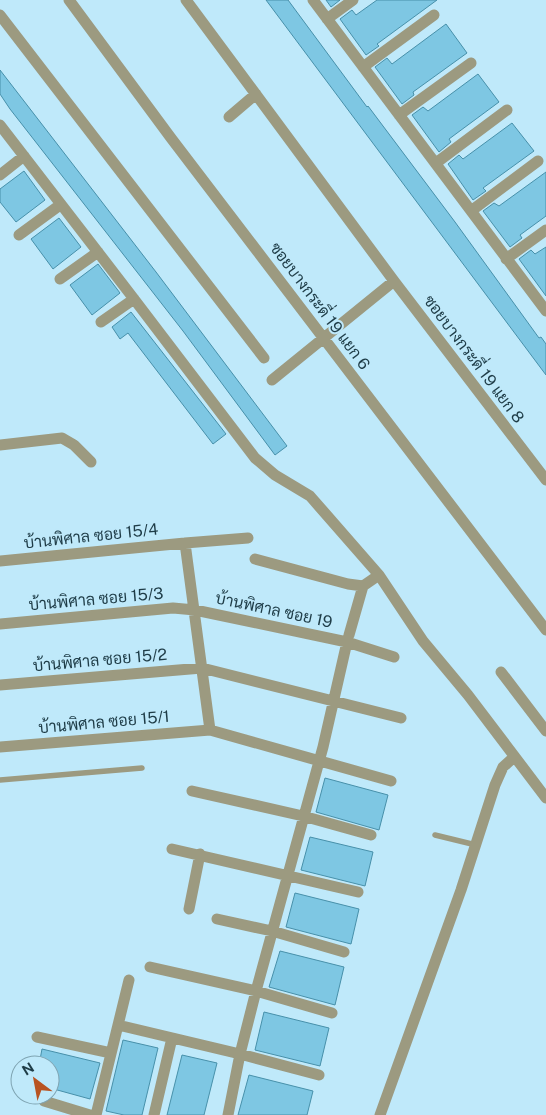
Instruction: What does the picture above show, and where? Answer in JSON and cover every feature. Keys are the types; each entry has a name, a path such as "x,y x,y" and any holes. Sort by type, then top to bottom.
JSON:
{"street":[{"name":"ซอยบางกระดี่ 19 แยก 6","path":"69,0 171,138 546,630"},
{"path":"186,0 394,281 272,380"},
{"path":"313,0 506,259 545,307"},
{"path":"327,19 353,0"},
{"path":"0,15 264,358"},
{"path":"363,67 434,15"},
{"path":"399,115 471,63"},
{"path":"229,117 256,94"},
{"path":"436,163 508,110"},
{"path":"0,126 134,298 255,458 275,474 310,496 379,575 423,641 468,695 546,798"},
{"path":"0,175 24,156"},
{"path":"471,212 538,161"},
{"path":"19,235 60,205"},
{"path":"506,259 546,230"},
{"path":"60,280 98,252"},
{"name":"ซอยบางกระดี่ 19 แยก 8","path":"394,281 546,480"},
{"path":"101,322 134,298"},
{"path":"0,445 62,438 74,445 91,462"},
{"name":"บ้านพิศาล ซอย 15/4","path":"0,561 248,538"},
{"path":"185,543 210,730"},
{"path":"255,559 348,584 363,586"},
{"path":"228,1115 240,1054 303,816 320,760 348,639 363,586 379,575"},
{"name":"บ้านพิศาล ซอย 15/3","path":"0,624 173,608 195,610"},
{"name":"บ้านพิศาล ซอย 19","path":"195,610 348,639 394,657"},
{"name":"บ้านพิศาล ซอย 15/2","path":"0,685 202,668 401,718"},
{"path":"501,672 546,731"},
{"name":"บ้านพิศาล ซอย 15/1","path":"0,747 210,730 391,781"},
{"path":"380,1115 476,845 495,785 503,768 514,757"},
{"path":"192,791 303,816 371,834"},
{"path":"172,849 358,892"},
{"path":"189,909 200,854"},
{"path":"218,919 272,931 344,952"},
{"path":"150,968 256,991 332,1013"},
{"path":"96,1115 129,980"},
{"path":"118,1025 319,1075"},
{"path":"38,1037 111,1053"},
{"path":"154,1115 172,1038"},
{"path":"55,1105 90,1115"}],"lane":[{"path":"0,780 142,768"},
{"path":"435,835 476,845"}],"building":[{"path":"266,0 288,0 455,222 539,338 541,337 546,344 546,375"},
{"path":"326,0 340,0 331,7"},
{"path":"377,0 437,0 377,44 379,46 366,55 340,19 352,10 356,15"},
{"path":"446,24 467,53 413,92 414,95 402,104 375,67 387,58 392,64"},
{"path":"0,70 287,446 275,455 183,331 10,109 0,94"},
{"path":"478,74 499,102 449,139 451,142 439,152 412,115 423,107 428,111"},
{"path":"512,123 534,151 483,188 486,191 473,200 448,164 459,155 463,159"},
{"path":"24,171 45,200 16,222 0,202 0,189"},
{"path":"546,172 546,216 520,235 522,238 510,247 483,211 494,203 499,206"},
{"path":"59,218 81,247 53,269 31,239"},
{"path":"546,247 546,296 519,259 531,250 535,254"},
{"path":"98,264 120,293 92,315 70,285"},
{"path":"131,312 226,434 213,444 128,333 120,339 112,327"},
{"path":"325,778 388,795 379,830 316,812"},
{"path":"310,837 373,852 365,886 301,870"},
{"path":"295,893 359,909 351,944 286,927"},
{"path":"280,951 344,967 335,1005 269,987"},
{"path":"264,1012 329,1028 320,1066 255,1050"},
{"path":"123,1040 158,1048 142,1115 124,1115 106,1111"},
{"path":"42,1049 100,1063 90,1099 60,1091 60,1055 41,1055"},
{"path":"182,1055 217,1063 204,1115 167,1115"},
{"path":"249,1075 313,1091 307,1115 238,1115"}]}
